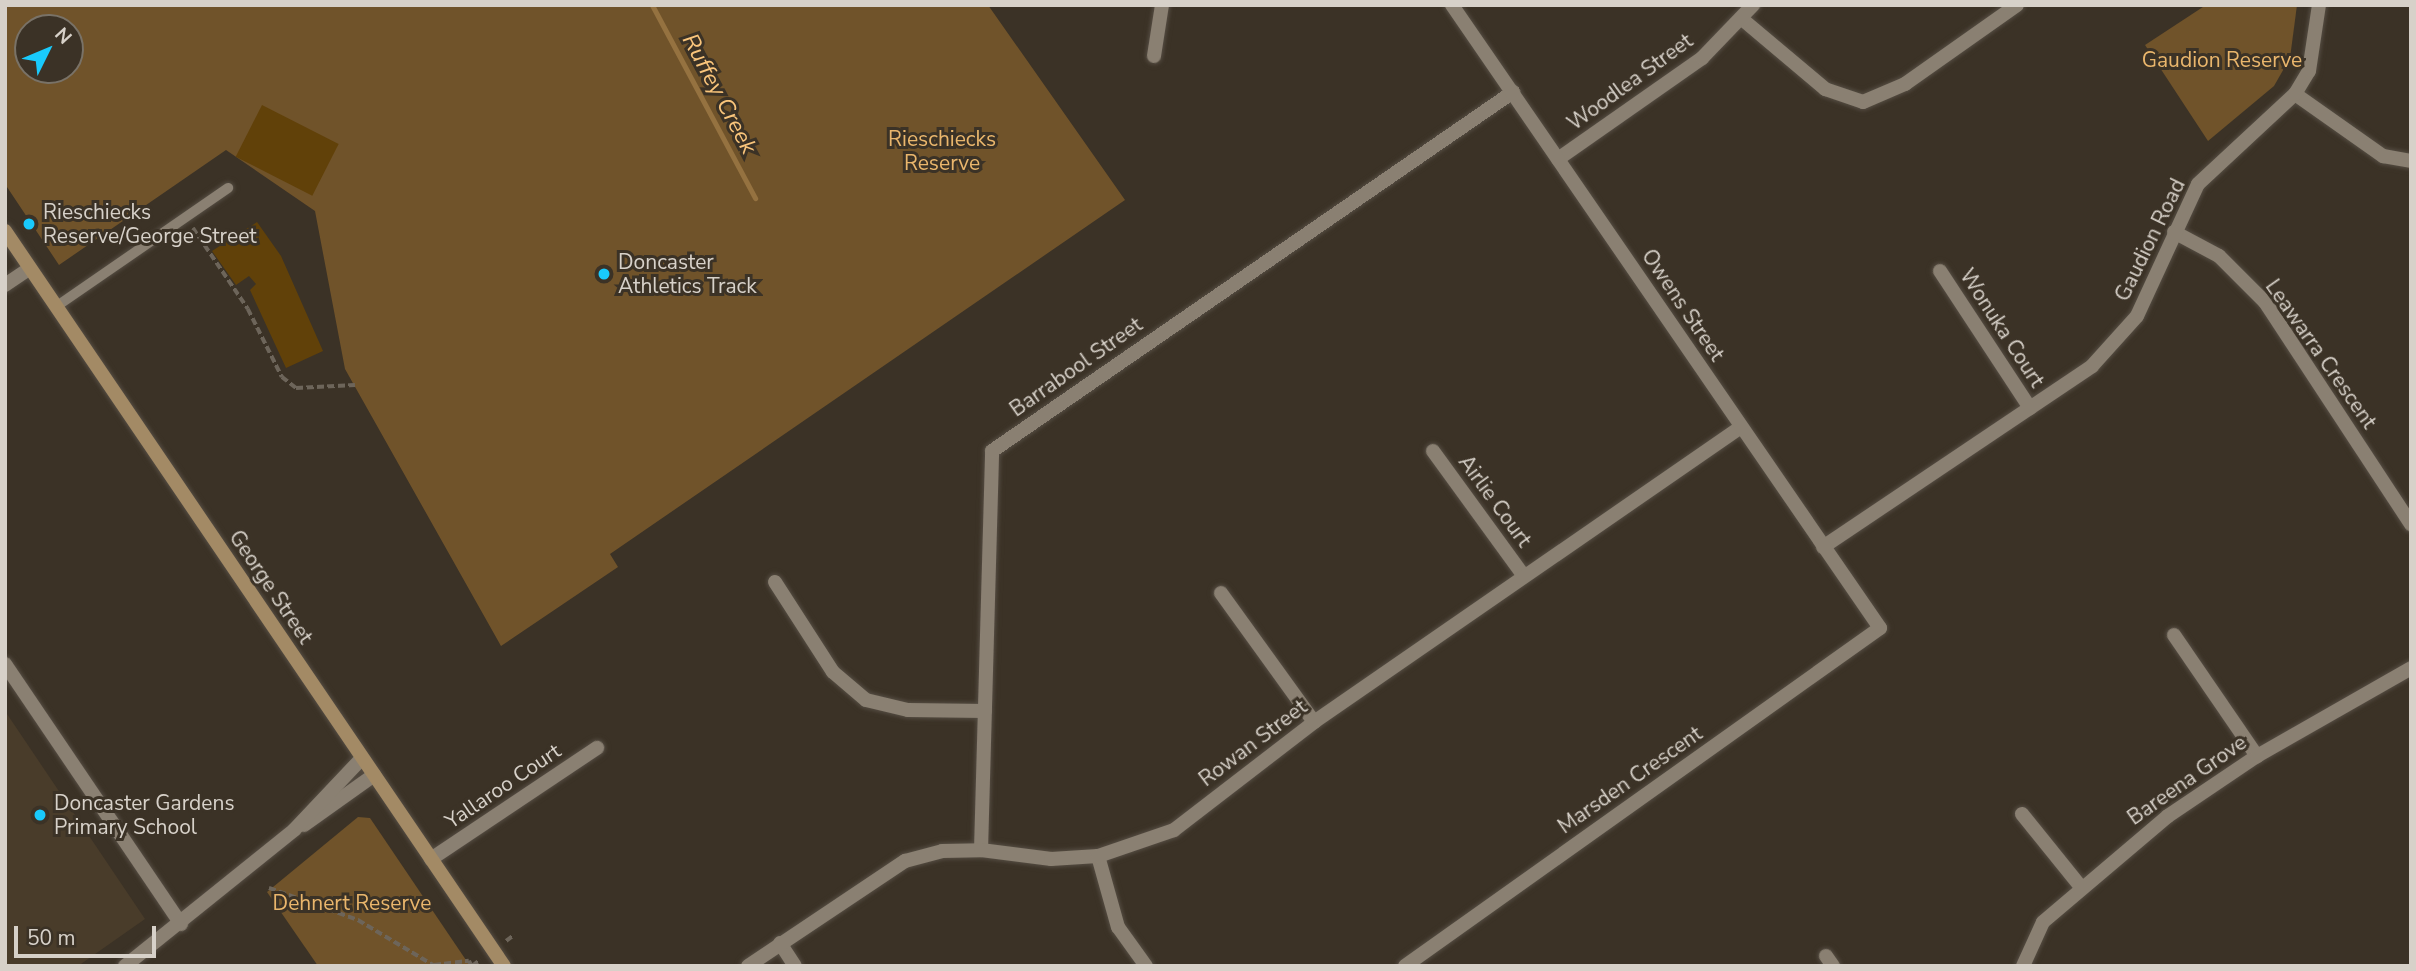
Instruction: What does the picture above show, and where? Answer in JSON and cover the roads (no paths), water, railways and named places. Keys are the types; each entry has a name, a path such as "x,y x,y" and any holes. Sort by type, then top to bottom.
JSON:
{"main road":[{"name":"George Street","path":"5,231 504,966"}],"street":[{"path":"1154,55 1162,5"},
{"name":"Owens Street","path":"1452,5 1880,628"},
{"name":"Woodlea Street","path":"1558,159 1702,58 1753,5"},
{"path":"1742,19 1825,89 1863,102 1894,91 2017,5"},
{"name":"Gaudion Road","path":"1823,547 2092,366 2137,316 2198,184 2295,94 2309,71 2319,5"},
{"name":"Barrabool Street","path":"981,850 992,451 1513,92"},
{"path":"2295,94 2383,156 2411,161"},
{"name":"Leawarra Crescent","path":"2174,232 2219,256 2265,302 2408,516"},
{"path":"5,285 30,268"},
{"name":"Wonuka Court","path":"1940,271 2030,408"},
{"name":"Rowan Street","path":"748,966 905,861 942,851 981,850 1051,859 1098,856 1174,830 1314,722 1523,575 1741,427"},
{"name":"Airlie Court","path":"1433,451 1523,575"},
{"path":"775,582 833,671 866,700 908,710 985,711"},
{"path":"1221,593 1314,722"},
{"name":"Marsden Crescent","path":"1405,966 1880,628"},
{"path":"2174,635 2257,756"},
{"path":"5,664 181,924"},
{"name":"Bareena Grove","path":"2023,966 2043,922 2081,887 2168,816 2257,756 2411,668"},
{"name":"Yallaroo Court","path":"432,859 597,748"},
{"path":"295,830 362,758"},
{"path":"125,966 181,924 295,830 373,775"},
{"path":"2022,814 2081,887"},
{"path":"1098,856 1118,927 1146,966"},
{"path":"780,943 795,966"}],"lane":[{"path":"57,306 228,188"}],"waterway":[{"name":"Ruffey Creek","path":"652,5 755,198"}],"place":[{"name":"Rieschiecks Reserve/George Street","path":"29,224"},
{"name":"Doncaster Athletics Track","path":"604,274"},
{"name":"Doncaster Gardens Primary School","path":"40,815"}],"park label":[{"name":"Gaudion Reserve","path":"2222,60"},
{"name":"Rieschiecks Reserve","path":"942,151"},
{"name":"Dehnert Reserve","path":"352,903"}]}
